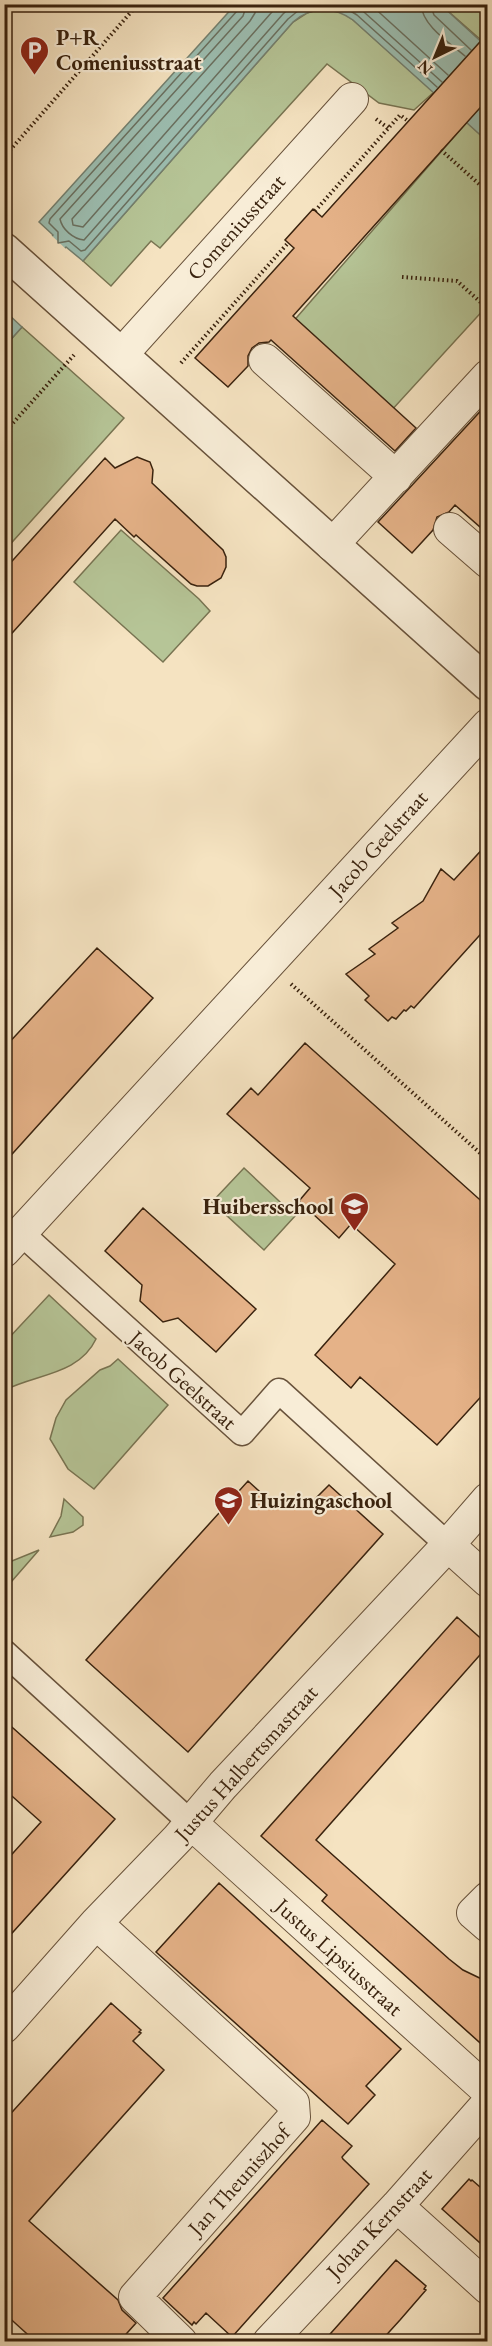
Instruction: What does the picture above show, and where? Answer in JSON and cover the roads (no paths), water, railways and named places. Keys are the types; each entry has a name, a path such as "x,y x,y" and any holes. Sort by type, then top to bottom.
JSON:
{"street":[{"name":"Comeniusstraat","path":"121,355 352,99"},
{"path":"4,250 332,545 482,669"},
{"path":"265,360 396,477"},
{"path":"332,545 488,376"},
{"path":"450,528 488,562"},
{"name":"Jacob Geelstraat","path":"448,1545 279,1391 242,1433 13,1242 488,725"},
{"name":"Justus Halbertsmastraat","path":"4,2027 96,1923 448,1545 488,1499"},
{"path":"448,1545 488,1581"},
{"path":"4,1652 191,1822"},
{"name":"Justus Lipsiusstraat","path":"191,1822 488,2091"},
{"path":"488,1898 473,1913 488,1926"},
{"name":"Jan Theuniszhof","path":"96,1923 293,2103 294,2117 135,2297 181,2342"},
{"name":"Johan Kernstraat","path":"269,2342 397,2206 488,2103"},
{"path":"397,2206 488,2288"}],"water":[{"path":"235,5 441,5 487,47 487,141 353,20 330,10 307,13 293,22 83,261 66,247 7,313 22,327 5,346 5,289 53,235 39,222"}],"railway":[{"path":"4,16 14,4"}],"place":[{"name":"P+R Comeniusstraat","path":"35,76"},
{"name":"Huibersschool","path":"355,1232"},
{"name":"Huizingaschool","path":"229,1526"}]}
